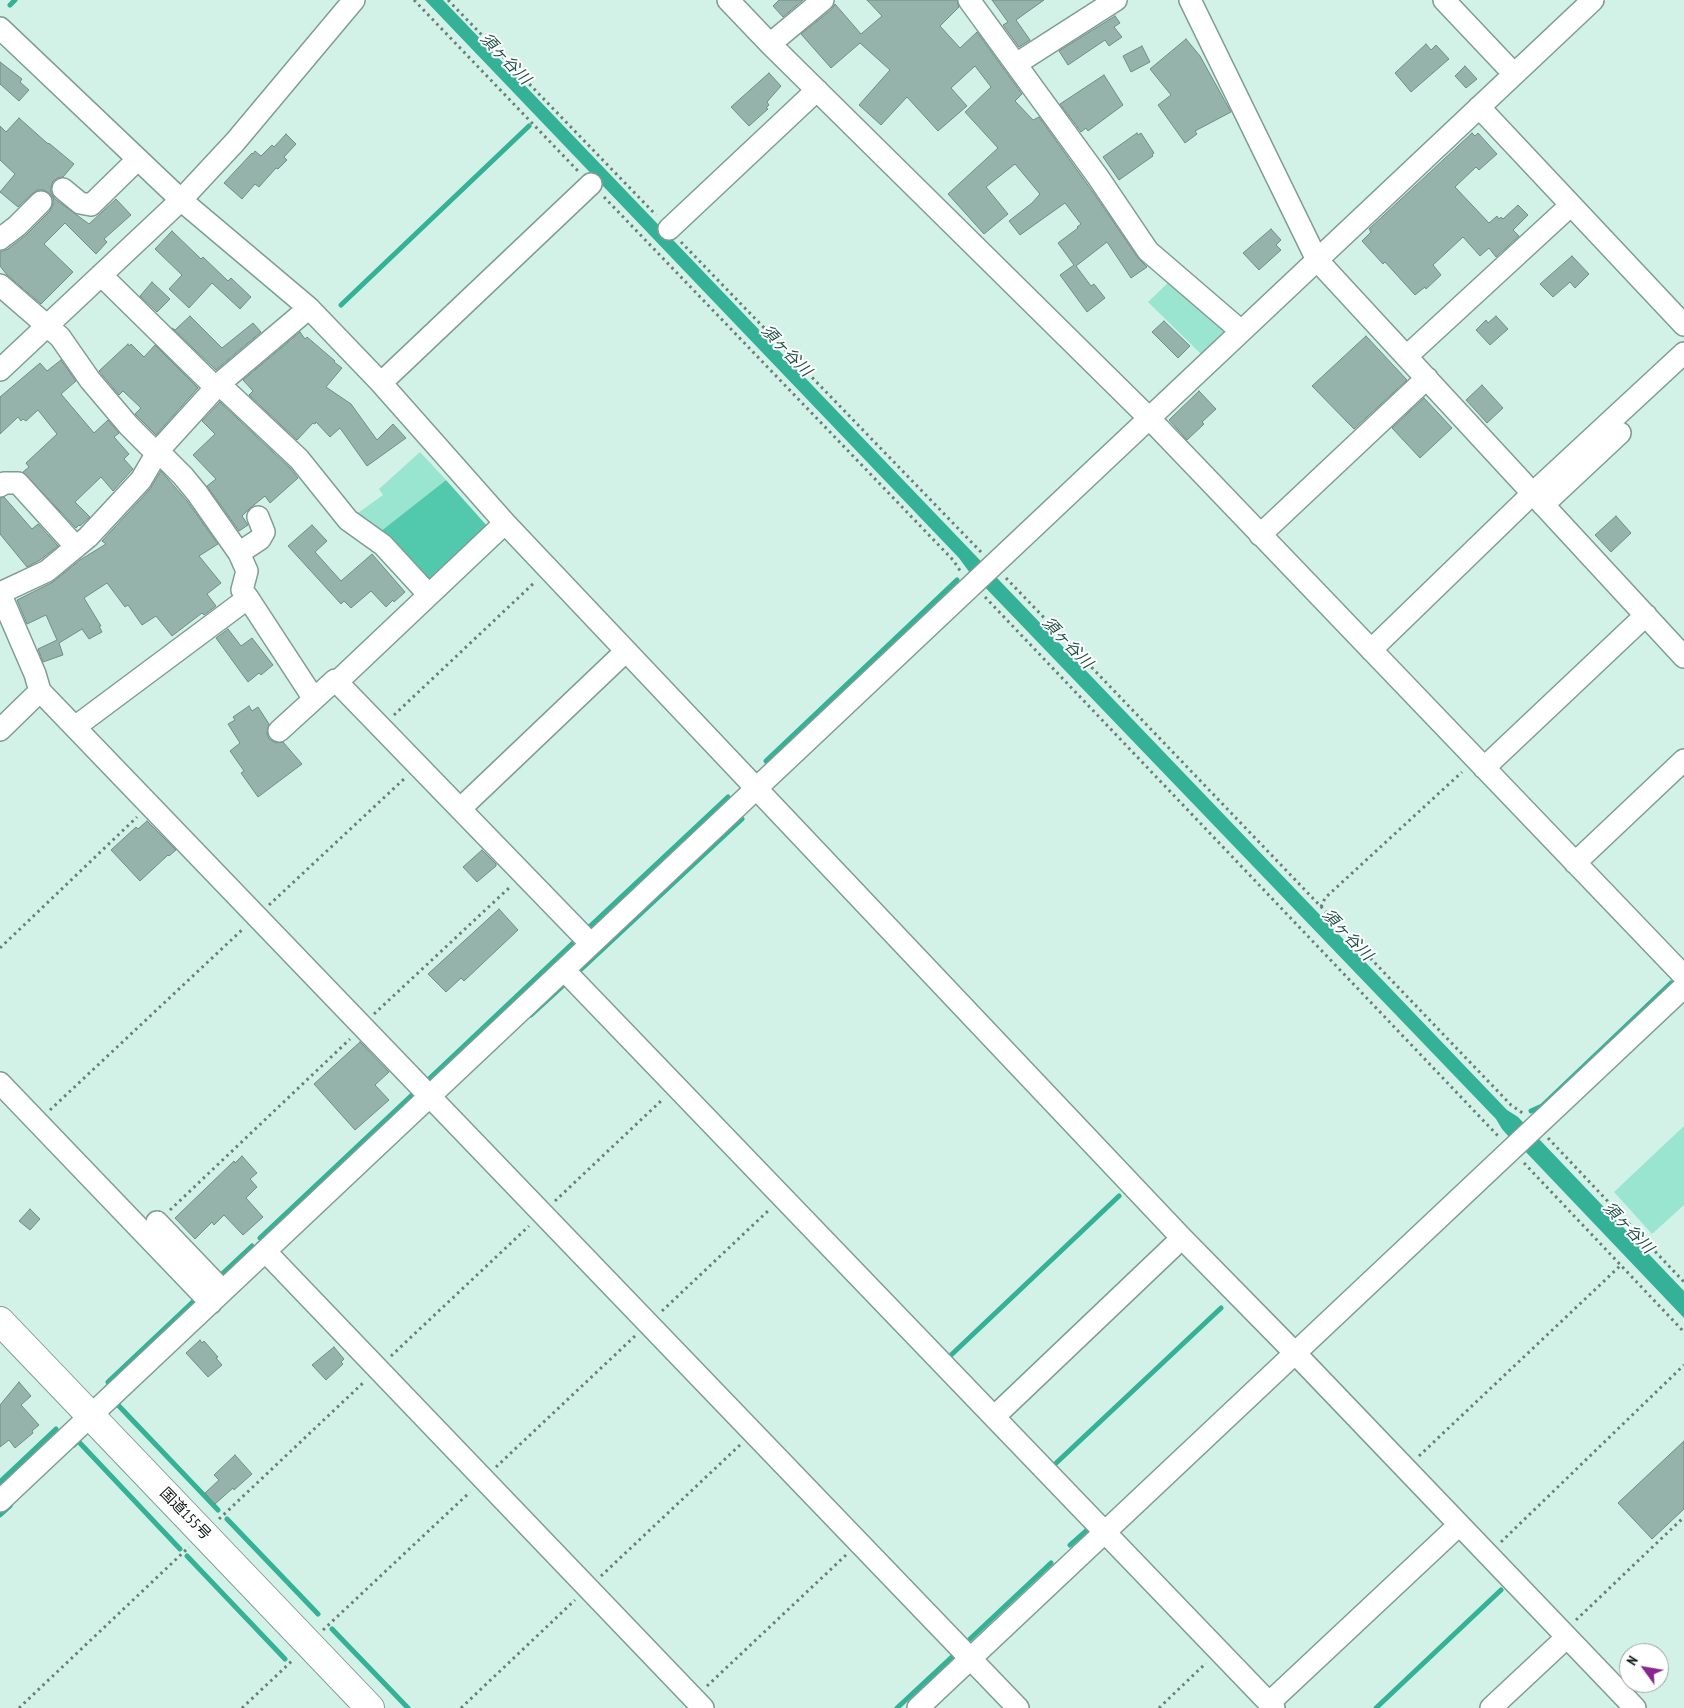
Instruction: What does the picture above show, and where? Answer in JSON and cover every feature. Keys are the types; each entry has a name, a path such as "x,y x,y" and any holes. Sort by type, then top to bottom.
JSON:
{"highway":[{"name":"国道155号","path":"0,1321 370,1708"}],"street":[{"path":"0,370 181,200 235,142 354,0"},
{"path":"728,0 816,90 1149,418 1684,976"},
{"path":"770,44 823,0"},
{"path":"969,0 1098,177 1148,251 1241,332"},
{"path":"1016,64 1116,0"},
{"path":"1190,0 1317,260 1684,657"},
{"path":"1444,0 1514,74"},
{"path":"0,1501 1593,0"},
{"path":"0,28 181,200 309,308 381,383 505,523 756,789 1182,1238 1295,1353 1635,1708"},
{"path":"670,230 816,90"},
{"path":"1479,108 1684,325"},
{"path":"63,189 80,203 91,205 138,159"},
{"path":"381,383 591,184"},
{"path":"0,239 17,226 41,202"},
{"path":"1407,356 1571,205"},
{"path":"101,275 299,460 348,520 383,545 429,595"},
{"path":"0,285 60,338 90,380 128,426 183,476 197,493 239,554 246,571 242,590 314,699"},
{"path":"309,308 218,386 157,452 141,480 88,537 47,571 0,593 35,674 40,691 1018,1708"},
{"path":"1538,499 1684,353"},
{"path":"1371,650 1538,499 1684,373"},
{"path":"1260,535 1427,378"},
{"path":"0,486 4,483 18,483 76,547"},
{"path":"239,554 260,539 264,532 258,517"},
{"path":"279,731 335,680 337,682 505,523"},
{"path":"75,727 248,598"},
{"path":"1480,764 1646,615"},
{"path":"460,809 626,651"},
{"path":"337,682 591,944"},
{"path":"0,730 40,691"},
{"path":"1575,862 1684,760"},
{"path":"564,970 1272,1706 1459,1525"},
{"path":"918,1708 1684,986"},
{"path":"0,1082 38,1122 217,1297"},
{"path":"157,1222 217,1297"},
{"path":"994,1416 1182,1238"},
{"path":"265,1251 699,1703"},
{"path":"1492,1708 1565,1635"}],"path":[{"path":"414,0 947,553 1684,1332"},
{"path":"448,0 1511,1105 1684,1282"},
{"path":"381,727 548,569"},
{"path":"1321,907 1326,898 1480,764"},
{"path":"38,1122 418,766"},
{"path":"0,948 150,805"},
{"path":"157,1222 524,874"},
{"path":"19,1708 676,1087"},
{"path":"242,1708 783,1197"},
{"path":"1406,1469 1620,1266"},
{"path":"1488,1555 1684,1365"},
{"path":"460,1708 754,1432"},
{"path":"1565,1635 1684,1517"},
{"path":"699,1703 859,1542"},
{"path":"1159,1708 1219,1651"}],"shaded area":[{"path":"425,0 443,0 1507,1110 1518,1117 1684,1291 1684,1318 1523,1149 1510,1138 1496,1119 970,573 959,558"},
{"path":"1172,279 1227,328 1201,354 1148,302"},
{"path":"420,452 446,480 376,535 351,518 383,495 379,489"},
{"path":"446,480 488,527 429,583 376,535"},
{"path":"1684,1126 1684,1205 1652,1234 1614,1192"}],"building":[{"path":"779,0 803,0 783,17 773,6"},
{"path":"867,0 957,0 959,7 940,26 960,48 977,32 1022,94 1015,101 1033,120 1039,117 1138,258 1147,267 1131,278 1107,242 1076,266 1091,286 1094,284 1105,298 1087,312 1060,275 1074,265 1058,243 1081,224 1065,203 1020,235 1009,221 1032,203 1040,194 1015,164 986,187 1008,214 984,234 948,194 998,148 965,112 991,87 975,66 951,88 967,106 938,131 907,97 881,125 859,105 890,70 860,43 831,68 801,34 831,10 835,4 861,34 882,16"},
{"path":"992,0 1044,0 1016,20 1030,40 1019,47 1003,25 1008,22"},
{"path":"1115,16 1120,23 1114,27 1122,37 1109,46 1105,40 1068,65 1059,51"},
{"path":"1186,39 1200,56 1231,112 1195,131 1197,134 1185,143 1158,105 1171,95 1150,69"},
{"path":"1426,44 1431,50 1436,45 1449,59 1411,92 1395,73"},
{"path":"1142,46 1150,62 1131,72 1123,56"},
{"path":"0,62 22,79 20,82 29,90 19,101 0,84"},
{"path":"1465,66 1477,79 1466,88 1455,76"},
{"path":"769,73 781,86 767,102 769,105 766,108 768,109 749,126 731,107"},
{"path":"1104,75 1123,105 1088,131 1086,128 1081,132 1060,104"},
{"path":"19,118 74,164 63,177 53,181 51,193 55,199 89,224 116,199 131,215 104,239 107,242 96,254 65,223 44,244 73,272 41,304 7,275 0,266 0,252 8,249 26,235 50,211 53,205 53,198 44,190 37,190 18,207 0,192 15,174 0,160 0,126 6,132"},
{"path":"1137,133 1138,135 1141,133 1154,153 1153,156 1119,180 1103,157"},
{"path":"1472,133 1475,136 1478,133 1497,154 1479,170 1476,167 1455,187 1489,223 1497,216 1499,219 1501,217 1503,219 1518,205 1528,215 1513,230 1519,236 1496,257 1489,248 1480,256 1463,237 1433,265 1441,275 1426,289 1425,287 1415,295 1385,262 1383,264 1362,241 1371,232 1369,229"},
{"path":"286,134 296,144 284,157 287,160 278,169 276,168 259,187 255,184 242,199 224,183 252,153 255,151 261,156 272,145 274,147"},
{"path":"1271,229 1281,240 1276,245 1281,250 1259,270 1243,253"},
{"path":"172,231 201,259 203,257 228,281 231,278 251,297 240,309 212,283 189,308 169,289 182,275 155,249"},
{"path":"1572,256 1589,274 1575,288 1570,282 1553,297 1540,284"},
{"path":"152,282 170,299 157,312 140,296"},
{"path":"190,316 222,348 253,323 261,332 216,370 172,328 175,330"},
{"path":"1496,316 1508,329 1490,345 1476,330 1486,320 1488,323"},
{"path":"1164,321 1190,346 1178,358 1152,332"},
{"path":"300,332 305,339 307,337 342,368 326,387 351,404 377,440 393,424 406,438 367,466 340,428 330,437 316,422 297,440 249,395 253,391 243,380"},
{"path":"1366,336 1407,380 1354,429 1312,386"},
{"path":"128,344 129,346 131,344 144,357 155,345 198,388 156,435 135,414 141,408 123,391 119,395 99,371"},
{"path":"61,360 76,381 61,394 94,433 108,420 119,433 114,437 129,454 124,459 133,469 113,491 101,477 75,502 90,517 76,528 23,472 29,467 26,463 57,434 38,410 26,421 23,419 21,421 18,417 0,434 0,397 40,363 47,371"},
{"path":"1482,385 1503,408 1487,423 1466,400"},
{"path":"1199,391 1216,409 1187,440 1169,420"},
{"path":"1424,398 1452,428 1420,458 1392,428"},
{"path":"220,402 290,468 298,478 270,503 265,496 249,509 242,516 248,525 239,531 207,486 216,479 193,455 215,434 202,421"},
{"path":"161,471 187,501 218,544 199,556 221,583 207,594 216,606 204,615 202,613 172,636 156,616 142,625 128,605 125,607 107,583 84,598 101,626 99,626 102,632 89,639 82,629 59,643 63,655 43,662 38,649 57,640 46,615 27,624 17,600 53,582 80,560 106,544 102,541 150,489"},
{"path":"4,497 32,529 38,524 58,546 27,567 0,534 0,498"},
{"path":"1616,516 1631,533 1611,552 1595,535"},
{"path":"312,525 327,541 315,552 341,581 372,554 405,592 386,607 371,591 351,608 344,601 341,604 288,546"},
{"path":"228,629 241,646 252,638 273,665 261,675 259,673 248,682 216,638"},
{"path":"249,706 252,711 258,707 269,724 267,733 269,739 276,743 283,742 302,764 258,797 241,773 244,771 230,751 240,743 228,724 235,720 233,717"},
{"path":"147,821 176,850 140,881 111,850 136,827 138,829"},
{"path":"482,850 496,866 477,882 463,867"},
{"path":"499,909 518,930 464,981 461,978 446,992 428,974"},
{"path":"360,1042 389,1072 375,1085 389,1100 355,1130 314,1084"},
{"path":"242,1156 257,1173 250,1179 257,1187 246,1198 263,1217 243,1235 224,1215 214,1225 212,1222 195,1239 175,1218 234,1161 235,1163"},
{"path":"30,1209 40,1219 30,1230 19,1221"},
{"path":"200,1340 202,1343 204,1341 218,1357 216,1358 222,1365 208,1377 186,1353"},
{"path":"334,1347 344,1359 341,1362 343,1364 326,1380 312,1365"},
{"path":"19,1382 31,1396 21,1405 39,1425 32,1431 33,1433 15,1448 9,1440 0,1447 0,1405"},
{"path":"1684,1441 1684,1509 1652,1539 1618,1503"},
{"path":"235,1455 252,1474 215,1504 205,1493 219,1480 214,1475"}],"waterway":[{"path":"10,5 15,0"},
{"path":"341,305 529,126"},
{"path":"766,761 957,580"},
{"path":"585,931 728,797"},
{"path":"576,974 742,819"},
{"path":"429,1079 574,942"},
{"path":"531,1015 567,982"},
{"path":"1531,1111 1542,1106 1671,983"},
{"path":"260,1238 412,1095"},
{"path":"949,1357 1119,1196"},
{"path":"221,1275 252,1246"},
{"path":"108,1382 197,1298"},
{"path":"1053,1466 1221,1308"},
{"path":"118,1405 218,1510"},
{"path":"0,1482 56,1429"},
{"path":"74,1445 78,1441 180,1549"},
{"path":"0,1515 10,1506"},
{"path":"227,1519 318,1614"},
{"path":"1070,1545 1087,1530 1087,1524"},
{"path":"187,1556 285,1659"},
{"path":"970,1639 1051,1563"},
{"path":"1376,1708 1501,1590"},
{"path":"332,1629 408,1708"},
{"path":"897,1708 954,1655"}],"water label":[{"name":"須ヶ谷川","path":"505,59"},
{"name":"須ヶ谷川","path":"786,351"},
{"name":"須ヶ谷川","path":"1067,643"},
{"name":"須ヶ谷川","path":"1347,935"},
{"name":"須ヶ谷川","path":"1628,1228"}]}
